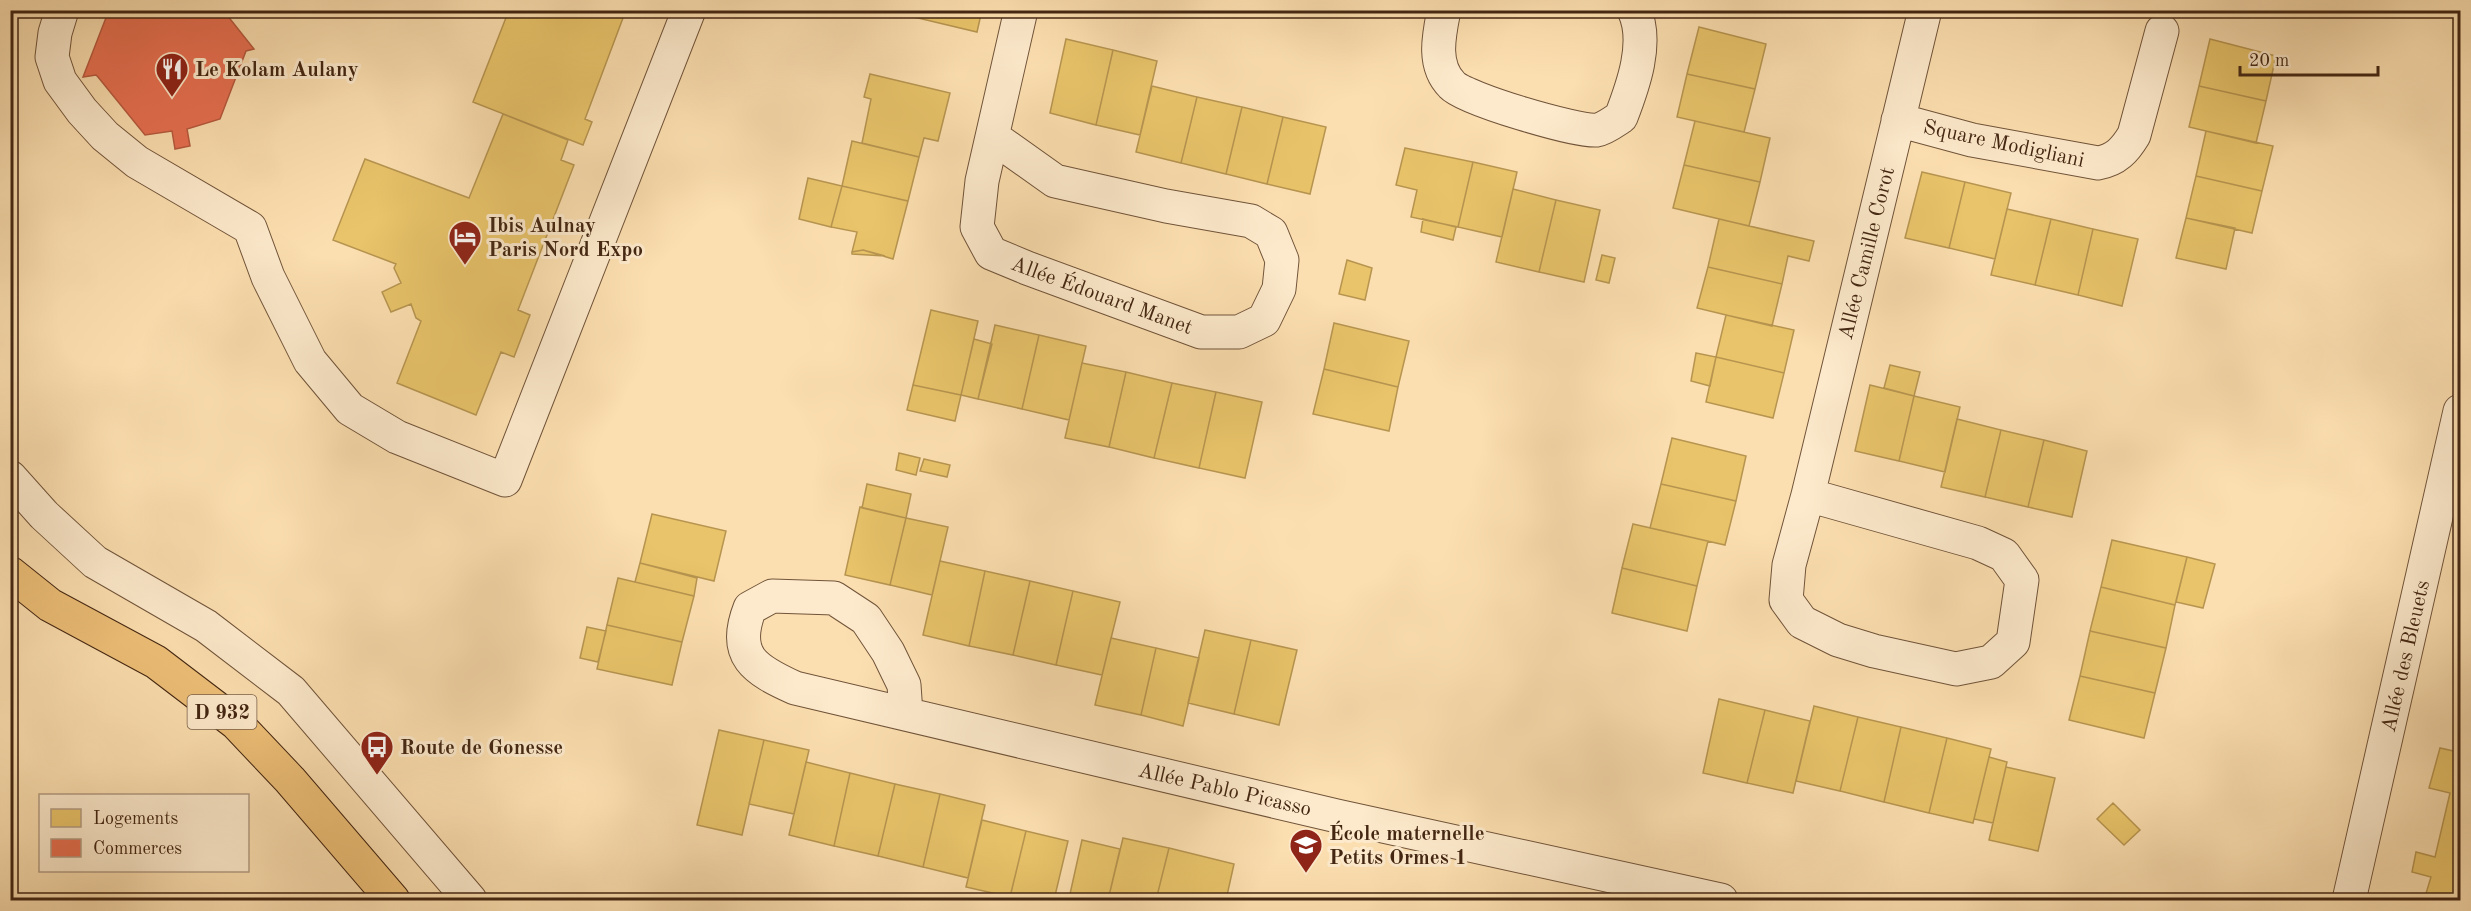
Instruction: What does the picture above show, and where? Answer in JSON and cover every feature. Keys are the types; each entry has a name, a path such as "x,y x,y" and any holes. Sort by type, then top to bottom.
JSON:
{"main road":[{"name":"D 932","path":"10,573 50,605 156,662 236,723 290,780 393,900"}],"street":[{"path":"62,10 55,33 52,57 60,81 82,111 105,136 137,162 250,228 268,277 310,361 350,409 397,437 505,480 689,10"},
{"name":"Allée Édouard Manet","path":"993,137 1055,181 1166,206 1251,221 1271,233 1282,260 1279,290 1264,320 1239,332 1202,332 991,253 977,227 982,181 1021,10"},
{"path":"1444,10 1437,43 1442,67 1452,86 1471,97 1547,121 1598,130 1622,117 1631,91 1639,49 1639,22 1634,10"},
{"name":"Allée Camille Corot","path":"1808,495 1978,543 2004,555 2022,580 2013,642 1991,662 1956,669 1874,651 1838,640 1802,622 1786,600 1789,565 1925,10"},
{"name":"Square Modigliani","path":"1898,120 1972,140 2098,163 2105,162 2126,149 2134,135 2162,31"},
{"name":"Allée des Bleuets","path":"2349,900 2460,411"},
{"path":"10,477 44,515 95,562 206,626 291,691 470,900"},
{"name":"Allée Pablo Picasso","path":"906,714 904,686 888,652 866,619 834,598 772,596 750,608 744,624 746,655 764,674 795,688 1337,816 1721,900"}],"building: Logements":[{"path":"509,10 626,10 585,119 592,122 583,145 473,102"},
{"path":"902,10 982,10 977,32 901,14"},
{"path":"1825,10 1849,10 1848,15"},
{"path":"1699,27 1766,44 1755,89 1687,74"},
{"path":"1066,39 1113,50 1096,125 1050,113"},
{"path":"2210,39 2276,56 2266,101 2199,86"},
{"path":"1113,50 1157,61 1140,135 1096,125"},
{"path":"870,74 950,93 938,141 924,138 919,157 862,143 871,99 864,97"},
{"path":"1687,74 1755,89 1744,132 1677,117"},
{"path":"1152,86 1197,97 1181,163 1136,152"},
{"path":"2199,86 2266,101 2256,143 2189,127"},
{"path":"1197,97 1242,107 1226,174 1181,163"},
{"path":"1242,107 1283,117 1267,184 1226,174"},
{"name":"Ibis Aulnay Paris Nord Expo","path":"503,114 568,140 561,160 574,165 518,310 530,315 514,357 501,352 476,415 397,383 421,321 416,318 411,304 391,312 382,292 401,283 394,268 396,264 333,240 365,159 469,198"},
{"path":"1283,117 1326,127 1310,194 1267,184"},
{"path":"1695,121 1770,138 1760,182 1684,165"},
{"path":"2206,131 2273,146 2262,191 2196,176"},
{"path":"852,141 919,157 908,201 842,186"},
{"path":"1405,148 1473,162 1458,227 1411,217 1417,190 1396,185"},
{"path":"1473,162 1517,172 1502,237 1458,227"},
{"path":"1684,165 1760,182 1749,226 1673,208"},
{"path":"1922,172 1965,182 1949,248 1905,238"},
{"path":"2196,176 2262,191 2252,233 2186,218"},
{"path":"808,178 842,186 831,227 799,219"},
{"path":"1965,182 2011,193 1995,259 1949,248"},
{"path":"842,186 908,201 893,259 863,250 852,252 857,232 831,227"},
{"path":"1513,189 1556,200 1539,272 1496,262"},
{"path":"1556,200 1600,210 1584,282 1539,272"},
{"path":"2007,209 2051,219 2035,285 1991,275"},
{"path":"2186,218 2235,228 2226,269 2176,258"},
{"path":"1423,219 1456,227 1453,240 1421,232"},
{"path":"1719,219 1814,241 1809,261 1788,256 1782,284 1708,267"},
{"path":"2051,219 2093,229 2078,295 2035,285"},
{"path":"2093,229 2138,239 2122,306 2078,295"},
{"path":"863,250 885,256 852,254 852,252"},
{"path":"1602,255 1615,258 1609,283 1596,280"},
{"path":"1347,260 1372,268 1365,300 1339,294"},
{"path":"1708,267 1782,284 1772,326 1697,308"},
{"path":"931,310 978,321 961,395 913,385"},
{"path":"1726,315 1794,330 1784,373 1716,357"},
{"path":"1334,323 1409,341 1398,387 1324,369"},
{"path":"995,325 1039,335 1022,409 978,399"},
{"path":"1039,335 1086,346 1069,420 1022,409"},
{"path":"974,339 992,344 978,399 961,395"},
{"path":"1696,353 1716,357 1710,386 1691,381"},
{"path":"1716,357 1784,373 1773,418 1706,402"},
{"path":"1082,363 1126,372 1109,447 1065,438"},
{"path":"1890,365 1920,372 1914,396 1884,388"},
{"path":"1324,369 1398,387 1389,431 1313,414"},
{"path":"1126,372 1172,383 1154,458 1109,447"},
{"path":"1172,383 1216,392 1199,468 1154,458"},
{"path":"913,385 961,395 955,421 907,410"},
{"path":"1870,385 1914,396 1899,461 1855,451"},
{"path":"1216,392 1262,402 1245,478 1199,468"},
{"path":"1914,396 1960,407 1945,472 1899,461"},
{"path":"1957,419 2001,430 1985,497 1941,487"},
{"path":"2001,430 2044,440 2028,507 1985,497"},
{"path":"1672,438 1746,456 1736,501 1661,484"},
{"path":"2044,440 2087,451 2072,517 2028,507"},
{"path":"899,453 920,458 916,475 896,470"},
{"path":"924,459 950,465 947,477 920,471"},
{"path":"867,484 911,494 906,518 862,508"},
{"path":"1661,484 1736,501 1725,545 1650,528"},
{"path":"860,507 906,518 890,585 845,575"},
{"path":"652,514 726,531 714,581 640,563"},
{"path":"906,518 948,527 932,595 890,585"},
{"path":"1633,524 1708,541 1697,586 1622,568"},
{"path":"2112,540 2187,557 2175,605 2101,587"},
{"path":"2187,557 2215,564 2203,608 2176,602"},
{"path":"940,561 985,571 969,646 923,635"},
{"path":"640,563 697,578 694,596 635,582"},
{"path":"1622,568 1697,586 1687,631 1612,613"},
{"path":"985,571 1030,581 1013,655 969,646"},
{"path":"618,578 694,596 682,642 607,625"},
{"path":"1030,581 1073,591 1056,665 1013,655"},
{"path":"2101,587 2175,605 2166,648 2090,631"},
{"path":"1073,591 1120,602 1102,675 1056,665"},
{"path":"607,625 682,642 672,685 597,669"},
{"path":"587,627 606,631 598,662 580,658"},
{"path":"1205,630 1251,640 1234,714 1188,703"},
{"path":"2090,631 2166,648 2155,693 2080,676"},
{"path":"1111,638 1156,648 1141,715 1095,705"},
{"path":"1251,640 1297,650 1279,725 1234,714"},
{"path":"1156,648 1199,658 1183,726 1141,715"},
{"path":"2080,676 2155,693 2144,738 2069,720"},
{"path":"1719,699 1765,710 1747,783 1703,773"},
{"path":"1814,706 1858,717 1840,791 1796,781"},
{"path":"1765,710 1810,721 1793,793 1747,783"},
{"path":"1858,717 1901,727 1884,802 1840,791"},
{"path":"1901,727 1947,738 1929,813 1884,802"},
{"path":"719,730 764,740 742,835 697,825"},
{"path":"1947,738 1991,749 1973,823 1929,813"},
{"path":"764,740 809,750 794,814 749,804"},
{"path":"2460,743 2460,900 2424,900 2431,877 2412,872 2416,852 2435,857 2450,793 2429,788 2440,748 2458,752"},
{"path":"1989,757 2007,762 1993,823 1974,819"},
{"path":"806,762 850,773 834,846 789,835"},
{"path":"2006,767 2055,778 2038,851 1989,840"},
{"path":"850,773 895,784 878,856 834,846"},
{"path":"895,784 940,794 923,867 878,856"},
{"path":"940,794 985,805 968,878 923,867"},
{"path":"2113,803 2140,830 2124,845 2097,819"},
{"path":"982,820 1026,831 1010,897 966,887"},
{"path":"1026,831 1068,841 1054,900 1023,900 1010,897"},
{"path":"1123,838 1169,848 1156,900 1108,900"},
{"path":"1082,840 1120,849 1108,900 1096,900 1070,894"},
{"path":"1169,848 1234,864 1226,900 1156,900"}],"building: Commerces":[{"name":"Le Kolam Aulany","path":"109,10 223,10 254,49 246,51 220,119 187,129 190,146 175,149 172,131 145,135 96,75 83,77"}],"place":[{"name":"Le Kolam Aulany","path":"172,98"},
{"name":"Ibis Aulnay Paris Nord Expo","path":"465,266"},
{"name":"Route de Gonesse","path":"377,776"},
{"name":"École maternelle Petits Ormes 1","path":"1306,874"}]}
